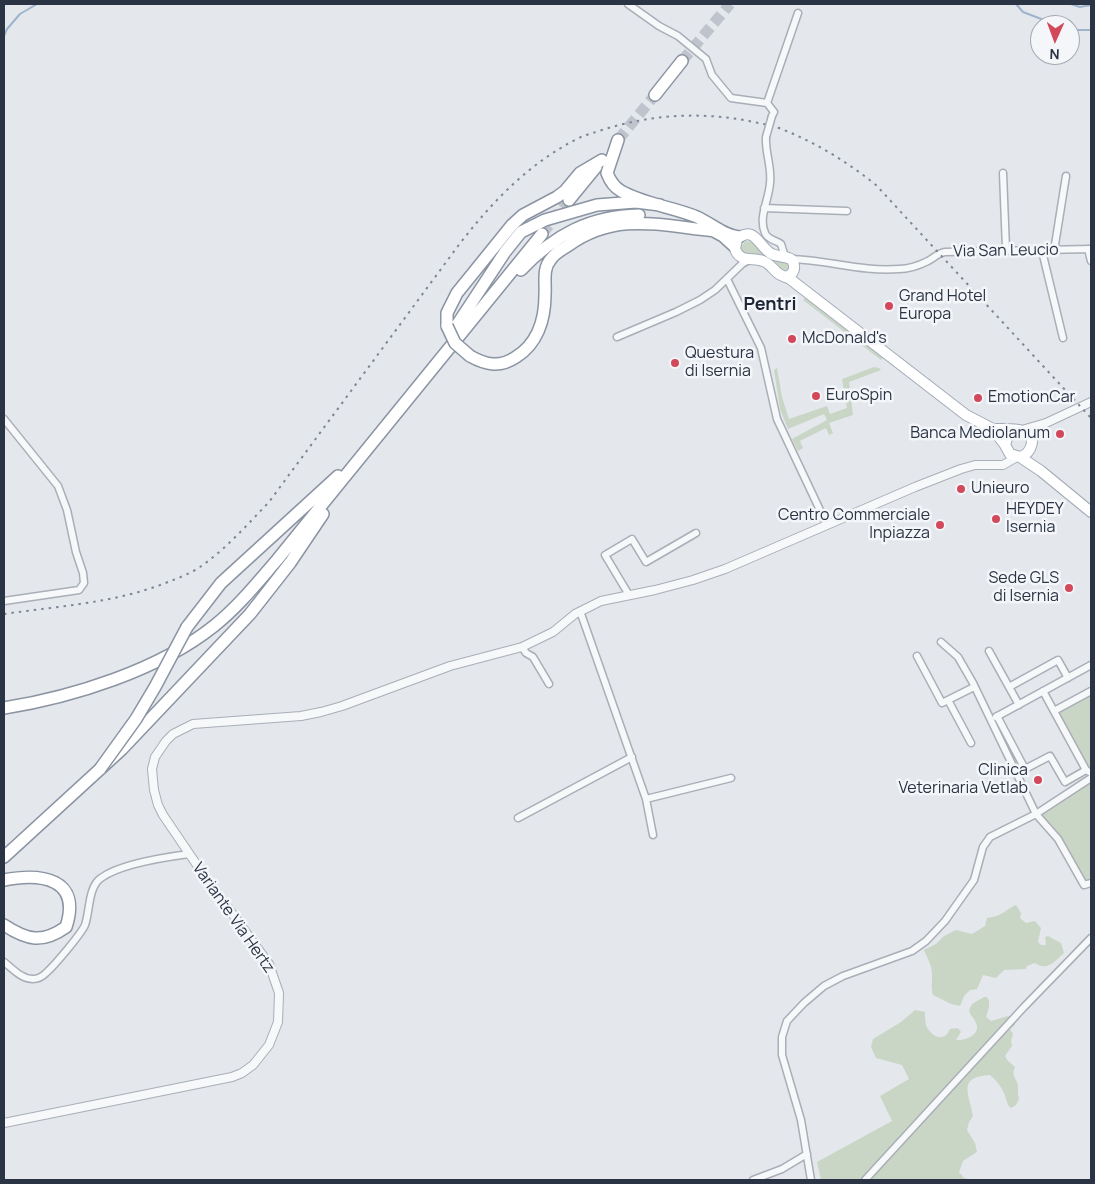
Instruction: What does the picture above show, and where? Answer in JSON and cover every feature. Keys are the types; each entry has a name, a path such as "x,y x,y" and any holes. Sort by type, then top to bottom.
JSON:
{"highway":[{"path":"655,95 682,61"},
{"path":"569,200 618,140 608,173 609,179 620,191 699,218 724,233 737,246"},
{"path":"602,160 580,173 558,197 523,216 512,225 457,293 447,313 447,326 455,343 470,356 489,364 503,364 514,359 524,351 535,339 541,324 546,297 545,268 551,258 562,249 590,232 617,224 636,223 656,223 715,231"},
{"path":"430,371 444,344 505,252 521,232 545,220 596,205 636,202 660,205"},
{"path":"460,335 481,319 508,284 530,260 567,232 586,224 623,216 654,215 683,220 715,231 737,246"},
{"path":"4,708 54,698 138,670 172,654 213,627 243,600 255,586 542,234"},
{"path":"100,769 136,719 187,627 221,583 340,474 366,442 379,434"},
{"path":"4,857 122,749 250,614 271,590 360,458"},
{"path":"4,880 17,877 51,880 63,888 68,897 70,913 66,927 47,938 33,939 17,933 4,925"}],"main road":[{"path":"790,266 778,273 763,261 745,259 737,246 743,234 750,234 756,237 770,253 790,266 797,285 966,415 993,429 1020,430 1029,434 1035,461 1042,471"},
{"path":"993,429 1012,455 1042,471 1091,512"},
{"path":"1006,447 1008,435 1020,430"},
{"path":"1018,457 1028,454 1032,444"}],"street":[{"path":"628,4 659,26 678,36 706,59 712,75 731,98 768,104 774,112 766,137 770,177 768,198 764,208 764,233 781,244 790,266"},
{"path":"768,104 798,13"},
{"path":"1003,173 1006,250"},
{"path":"1054,251 1066,176"},
{"path":"764,208 847,211"},
{"path":"770,253 775,248 774,240"},
{"path":"737,246 739,262 737,268"},
{"path":"1090,249 1091,261"},
{"name":"Via San Leucio","path":"790,266 806,260 869,269 900,270 928,261 945,252 1090,249"},
{"path":"1042,251 1063,338"},
{"path":"617,337 700,300 727,279 737,268 750,260"},
{"path":"727,279 761,348 777,419 827,525"},
{"path":"1020,430 1046,423 1091,402"},
{"path":"4,419 58,486 67,510 84,583 79,590 4,601"},
{"path":"1032,444 1038,432 1046,423"},
{"path":"995,466 1004,457 1006,447"},
{"name":"Variante Via Hertz","path":"4,1123 232,1076 242,1073 253,1065 269,1045 278,1022 280,1008 279,993 269,964 163,815 154,790 152,768 156,757 173,734 193,724 285,718 321,712 376,694 450,666 522,647 553,632 580,611 601,601 693,580 725,569 915,487 975,466 1003,465 1018,457"},
{"path":"629,595 605,555 632,539 646,562 696,533"},
{"path":"580,611 646,799 653,836"},
{"path":"941,642 958,657 1036,814 1058,839 1084,885 1091,883"},
{"path":"522,647 532,657 549,684"},
{"path":"989,652 1019,705"},
{"path":"917,656 942,703 974,686"},
{"path":"1009,687 1058,660 1068,678"},
{"path":"990,720 1091,665"},
{"path":"998,716 1025,768 1050,756 1064,782 1088,772 1043,691"},
{"path":"1054,711 1091,691"},
{"path":"948,700 971,743"},
{"path":"518,818 632,757"},
{"path":"646,799 731,778"},
{"path":"811,1180 801,1120 782,1055 782,1037 787,1021 824,986 860,969 912,952 926,941 944,921 974,880 981,854 990,837 1036,814 1091,778"},
{"path":"4,962 22,977 38,978 47,972 82,930 95,884 100,878 135,864 189,854"},
{"path":"865,1180 1024,1007 1091,938"},
{"path":"753,1180 782,1168 807,1154"}],"green space":[{"path":"745,241 753,242 765,255 788,262 789,268 785,271 760,255 743,253 741,247"},
{"path":"805,298 883,358 881,360 803,300"},
{"path":"874,367 881,370 849,382 853,415 829,423 833,433 829,435 826,428 800,441 803,448 798,451 792,439 827,420 824,414 788,429 780,409 774,370 777,368 782,397 789,419 827,406 830,414 847,408 842,379"},
{"path":"1091,691 1091,773 1054,711"},
{"path":"1091,778 1091,883 1084,885 1058,839 1036,814"},
{"path":"1016,905 1021,913 1020,918 1026,923 1035,921 1041,928 1038,942 1041,945 1046,945 1045,937 1048,936 1061,943 1064,953 1047,966 1035,963 1027,966 1026,969 1004,970 996,978 983,975 977,989 970,990 964,996 960,1006 951,1004 933,995 932,971 924,950 956,930 972,934 985,926 987,918 1000,915"},
{"path":"987,997 989,1001 986,1017 991,1021 1008,1016 1015,1020 1015,1025 1010,1029 1013,1034 1012,1046 1005,1056 1015,1067 1014,1076 1018,1084 1019,1099 1016,1105 1011,1108 1001,1088 990,1075 980,1076 969,1083 968,1093 973,1116 967,1130 975,1143 977,1152 963,1161 959,1172 964,1178 971,1180 821,1180 817,1162 892,1121 880,1096 909,1079 902,1065 876,1058 871,1047 873,1039 901,1022 915,1010 925,1012 925,1022 931,1033 943,1037 947,1035 950,1029 958,1028 961,1032 956,1040 969,1038 977,1030 977,1026 969,1010 972,1004"}],"waterway":[{"path":"4,36 7,29 20,14 37,4"},
{"path":"1016,4 1023,12 1031,15"},
{"path":"1071,4 1080,7 1091,5"},
{"path":"1080,30 1091,30"}],"tunnel":[{"path":"682,61 730,4"},
{"path":"618,140 655,95"},
{"path":"542,234 569,200"}],"railway":[{"path":"4,614 87,603 128,595 181,577 210,560 269,502 458,246 483,215 511,186 541,161 586,135 615,126 653,118 710,116 749,121 792,133 842,160 876,185 1091,418"}],"place":[{"name":"Grand Hotel Europa","path":"889,306"},
{"name":"McDonald's","path":"792,339"},
{"name":"Questura di Isernia","path":"675,363"},
{"name":"EuroSpin","path":"816,396"},
{"name":"EmotionCar","path":"978,398"},
{"name":"Banca Mediolanum","path":"1060,434"},
{"name":"Unieuro","path":"961,489"},
{"name":"HEYDEY Isernia","path":"996,519"},
{"name":"Centro Commerciale Inpiazza","path":"940,525"},
{"name":"Sede GLS di Isernia","path":"1069,588"},
{"name":"Clinica Veterinaria Vetlab","path":"1038,780"}],"district":[{"name":"Pentri","path":"770,305"}]}
